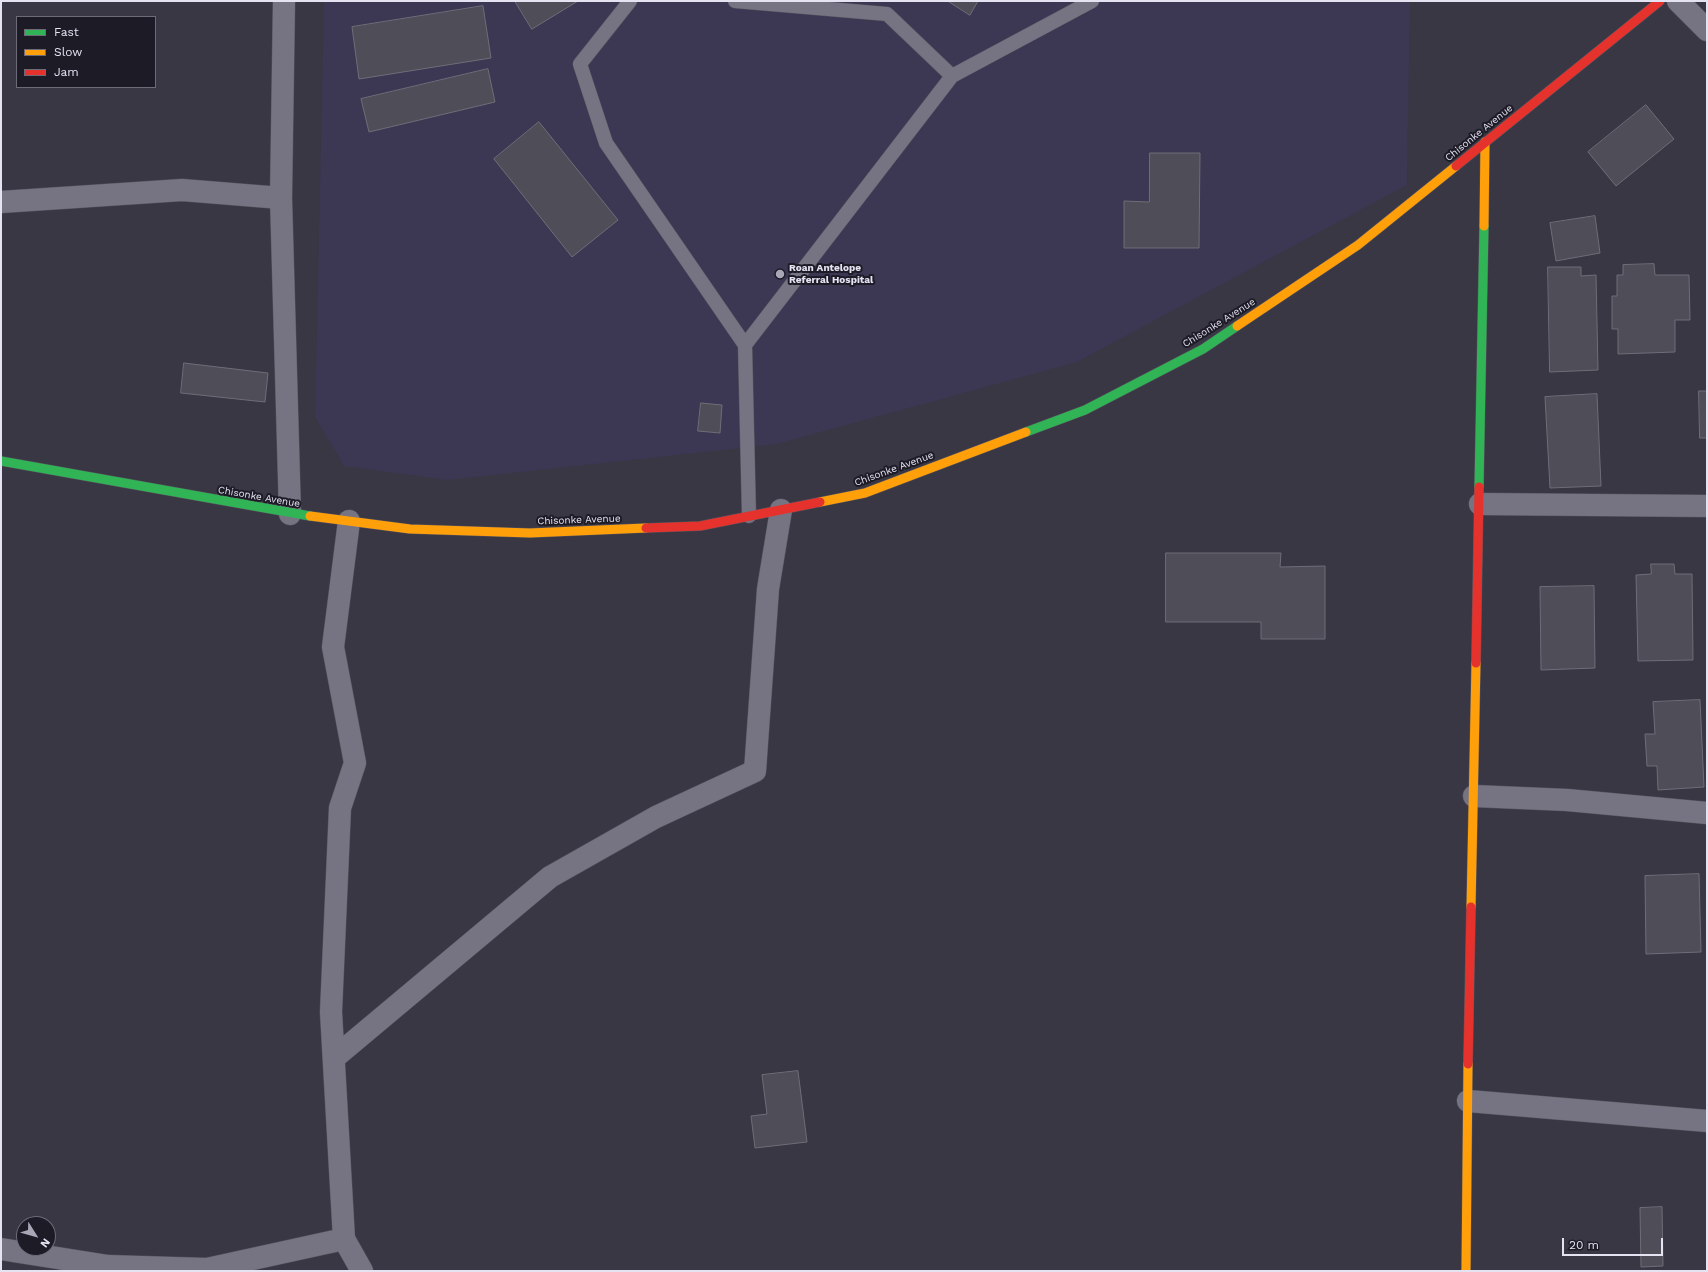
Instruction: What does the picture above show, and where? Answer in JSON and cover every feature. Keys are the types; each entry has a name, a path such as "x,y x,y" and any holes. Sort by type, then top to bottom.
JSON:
{"street":[{"path":"284,1 281,198 290,514"},
{"name":"Chisonke Avenue","path":"1,461 290,514 410,529 530,532 700,526 865,493 1085,410 1203,349 1358,245 1660,1"},
{"path":"1678,1 1707,30"},
{"path":"1466,1271 1485,142"},
{"path":"1,202 182,190 281,198"},
{"path":"1480,504 1707,506"},
{"path":"334,1058 550,878 656,817 755,771 768,589 782,510"},
{"path":"349,521 332,647 355,763 340,808 331,1012 344,1239 362,1271"},
{"path":"1474,796 1567,800 1707,812"},
{"path":"1468,1101 1707,1121"},
{"path":"1,1249 108,1266 207,1269 344,1239"}],"lane":[{"path":"630,1 580,64 606,143 745,345 749,516"},
{"path":"735,1 887,14 952,76"},
{"path":"745,345 952,76 1092,1"}],"shaded area":[{"name":"Roan Antelope Referral Hospital","path":"324,1 1410,1 1407,185 1077,362 777,444 447,480 344,466 315,417"}],"building":[{"path":"515,1 578,1 532,29"},
{"path":"948,1 978,1 970,15"},
{"path":"483,6 491,58 359,79 352,27"},
{"path":"488,69 495,102 369,132 361,99"},
{"path":"1646,105 1674,139 1616,186 1588,152"},
{"path":"539,122 618,220 572,257 494,159"},
{"path":"1150,153 1200,153 1199,248 1124,248 1124,201 1149,202"},
{"path":"1595,216 1600,253 1556,261 1550,223"},
{"path":"1654,264 1655,275 1689,275 1690,320 1675,320 1675,352 1618,354 1618,329 1612,329 1612,296 1617,296 1617,275 1623,275 1623,265"},
{"path":"1548,267 1581,267 1581,276 1596,275 1598,370 1550,372"},
{"path":"184,363 268,373 265,402 181,393"},
{"path":"1699,391 1707,391 1707,438 1700,438"},
{"path":"1597,394 1601,486 1550,488 1545,397"},
{"path":"701,403 722,405 720,433 698,431"},
{"path":"1166,553 1281,553 1280,567 1325,566 1325,639 1261,639 1261,622 1166,622"},
{"path":"1651,564 1674,564 1675,574 1692,574 1693,660 1638,661 1636,575 1651,574"},
{"path":"1594,586 1595,668 1541,670 1540,587"},
{"path":"1700,700 1704,787 1658,790 1657,766 1647,766 1645,734 1655,734 1653,702"},
{"path":"1699,874 1701,952 1646,954 1645,876"},
{"path":"798,1071 807,1142 755,1148 751,1116 767,1114 762,1075"},
{"path":"1662,1207 1663,1266 1641,1267 1640,1208"}],"traffic: fast":[{"path":"1479,487 1484,226"},
{"path":"1026,432 1085,410 1203,349 1237,326"},
{"path":"1,461 310,516"}],"traffic: slow":[{"path":"1484,226 1485,142"},
{"path":"1237,326 1358,245 1456,166"},
{"path":"820,502 865,493 1026,432"},
{"path":"310,516 410,529 530,533 646,528"},
{"path":"1471,907 1476,663"},
{"path":"1466,1271 1468,1064"}],"traffic: jam":[{"path":"1456,166 1660,1"},
{"path":"1476,663 1479,487"},
{"path":"646,528 700,526 820,502"},
{"path":"1468,1064 1471,907"}],"place":[{"name":"Roan Antelope Referral Hospital","path":"780,274"}]}
